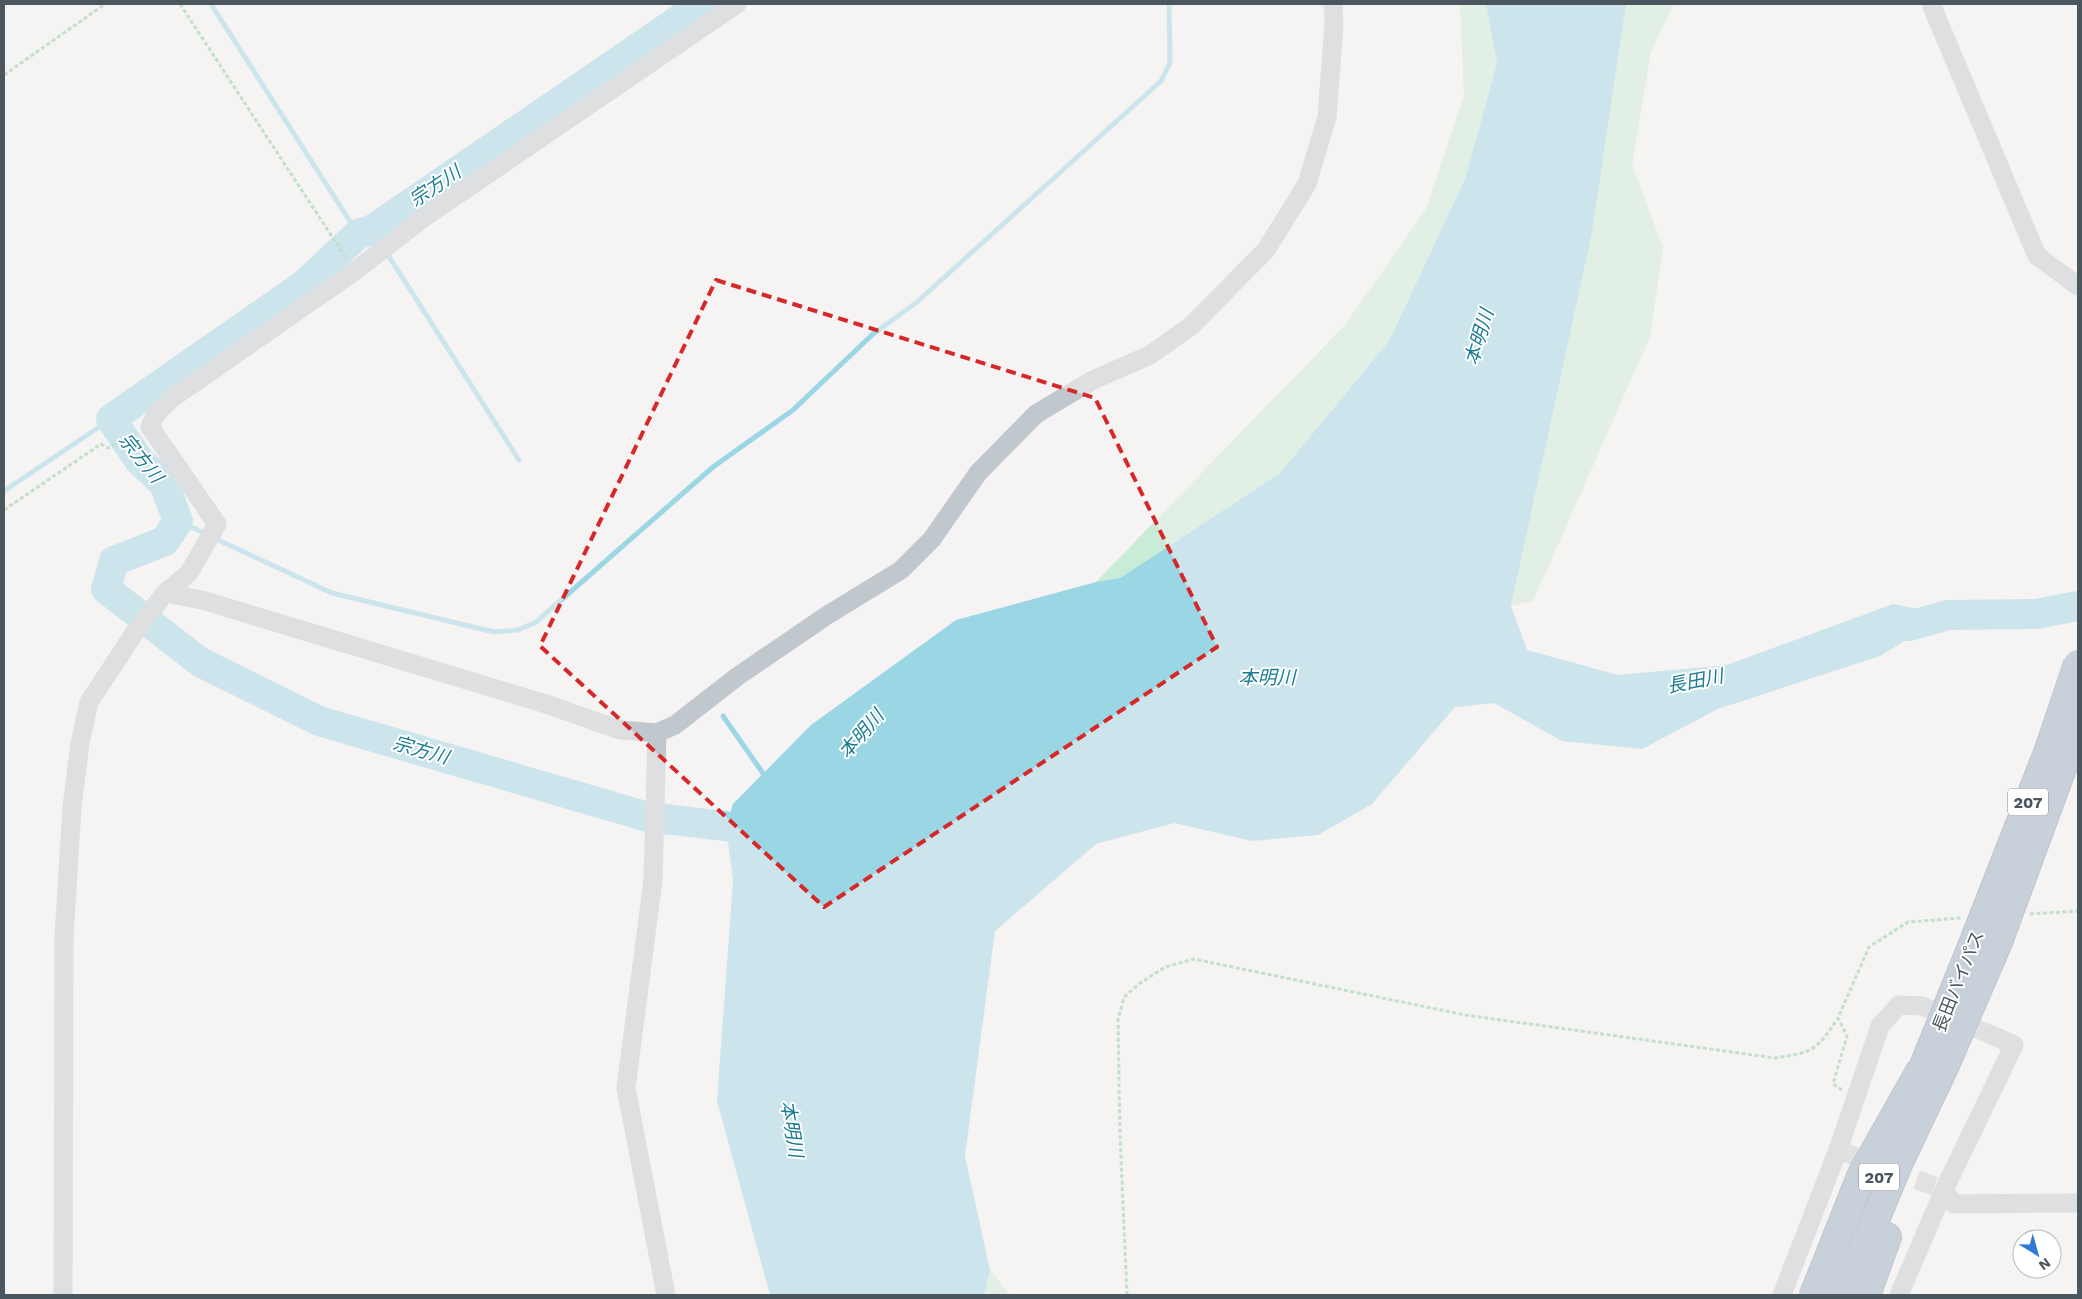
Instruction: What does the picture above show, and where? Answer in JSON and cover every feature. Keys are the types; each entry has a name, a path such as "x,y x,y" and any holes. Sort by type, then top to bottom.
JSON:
{"highway":[{"name":"長田バイパス","path":"1844,1295 1898,1164 1936,1062 1980,933 2049,750 2078,664"},
{"name":"長田バイパス","path":"1980,933 2018,914 2078,725"},
{"name":"長田バイパス","path":"1830,1295 1936,1062"},
{"path":"1814,1295 1862,1174 1936,1062"},
{"path":"1866,1295 1918,1154 1936,1062"}],"street":[{"path":"63,1295 64,937 72,807 80,743 89,702 137,629 165,593 189,573 216,524 150,427 156,414 170,399 355,271 422,219 736,4"},
{"path":"165,593 202,600 546,704 620,730 657,734 675,725 738,676 826,616 901,570 932,540 978,473 1036,414 1093,380 1150,355 1191,326 1266,250 1307,184 1327,117 1334,24 1333,4"},
{"path":"1932,4 2037,256 2078,286"},
{"path":"657,734 653,880 626,1088 666,1295"},
{"path":"1782,1295 1838,1150 1880,1026 1899,1005 1922,1006"},
{"path":"1899,1295 1944,1190 2014,1045 1992,1035"},
{"path":"1944,1190 1954,1204 2078,1203"}],"path":[{"path":"4,75 105,4"},
{"path":"180,4 330,236 355,271"},
{"path":"4,510 101,444 108,448 150,427"},
{"path":"2018,914 2078,910"},
{"path":"1127,1295 1120,1136 1118,1020 1124,998 1139,984 1165,967 1194,959 1465,1015 1775,1058 1806,1053 1822,1042 1838,1018 1869,947 1908,922 1980,933"},
{"path":"1838,1018 1847,1036 1833,1084 1855,1099"}],"highlighted area":[{"path":"716,280 1095,398 1217,647 824,907 540,646"}],"green space":[{"path":"1460,4 1486,4 1497,63 1465,179 1389,341 1280,473 1120,578 1096,582 1345,325 1426,209 1464,95"},
{"path":"1626,4 1674,4 1651,52 1632,165 1663,248 1650,337 1533,601 1511,606 1592,233"},
{"path":"990,1270 1010,1295 984,1295"}],"water":[{"name":"本明川","path":"1486,4 1626,4 1592,233 1511,606 1527,650 1618,675 1727,665 1893,604 1948,615 1880,656 1718,709 1642,749 1562,741 1494,703 1455,707 1372,804 1318,835 1252,841 1174,823 1096,844 995,931 965,1156 990,1270 984,1295 770,1295 717,1101 733,880 726,827 733,804 811,725 956,620 1096,582 1120,578 1280,473 1389,341 1465,179 1497,63"}],"waterway":[{"path":"211,4 358,234"},
{"name":"宗方川","path":"702,4 372,230 358,234 305,284 111,419 139,460 164,484 178,521 165,541 114,561 106,589 200,662 319,721 648,817 766,831"},
{"path":"214,538 332,593 494,632 518,630 536,622 713,467 793,410 873,334 917,302 1161,81 1170,63 1169,4"},
{"path":"372,230 519,460"},
{"path":"4,491 111,419"},
{"path":"178,521 207,534"},
{"name":"長田川","path":"1909,626 1948,615 2036,614 2078,606"},
{"path":"723,716 767,779"}],"tunnel":[{"path":"1922,1006 1992,1035"},
{"path":"1838,1150 1944,1190"}]}
